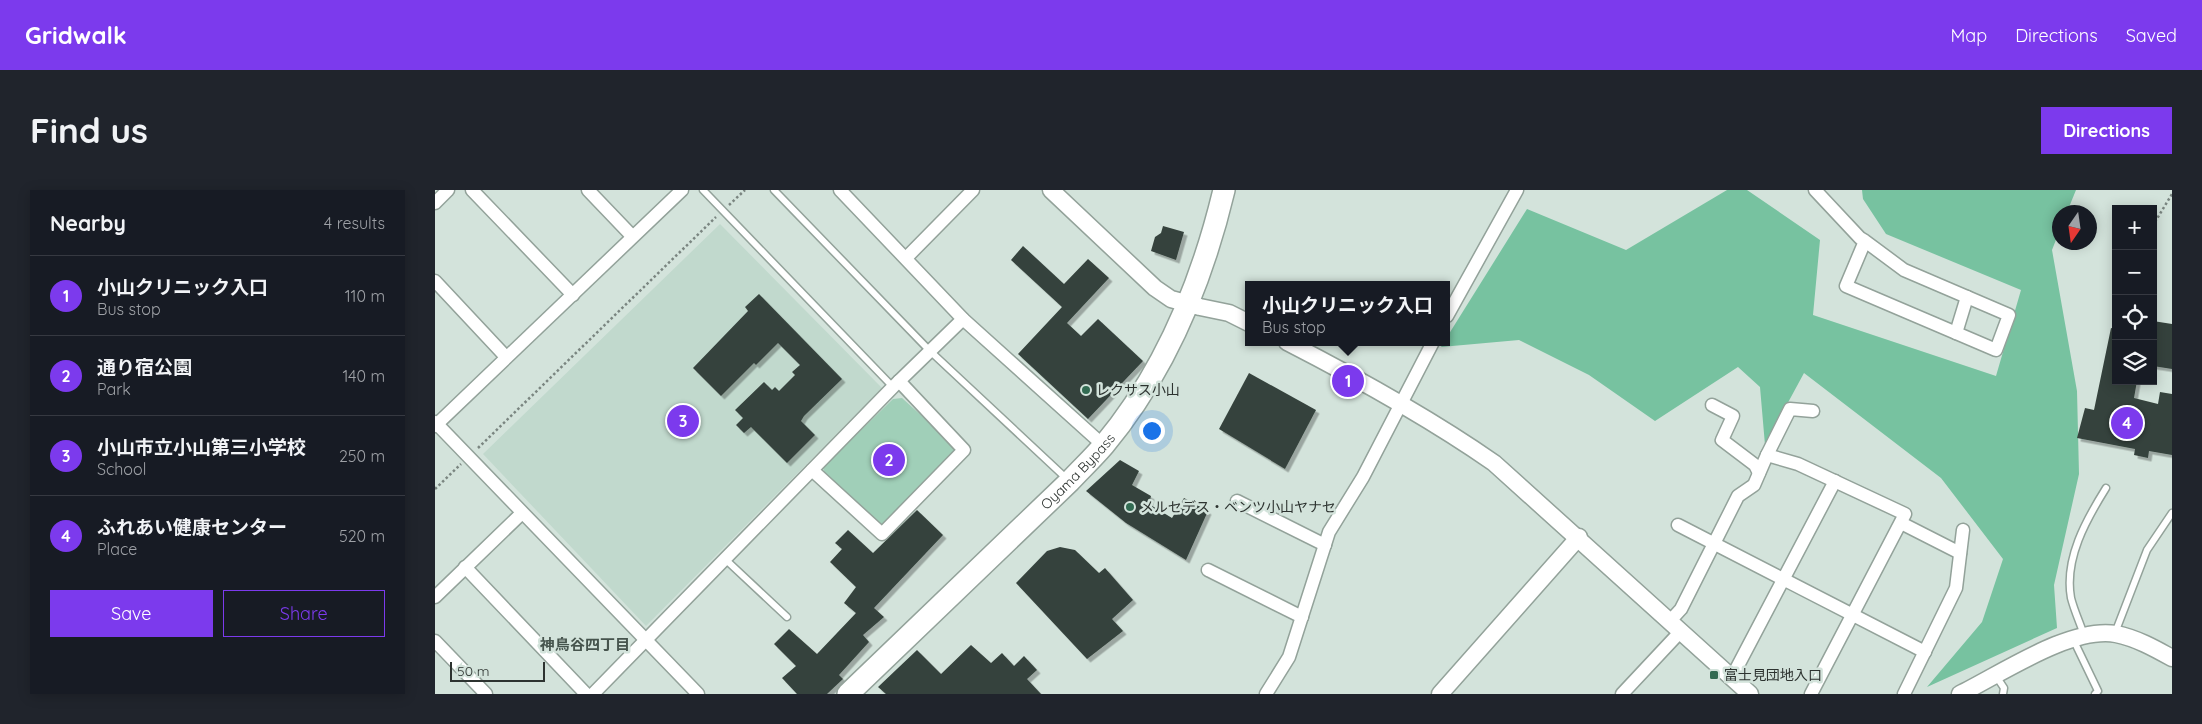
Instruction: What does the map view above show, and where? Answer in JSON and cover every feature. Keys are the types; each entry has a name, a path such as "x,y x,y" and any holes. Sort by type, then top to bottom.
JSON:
{"highway":[{"name":"Oyama Bypass","path":"847,694 1070,481 1103,446 1138,397 1161,360 1188,304 1214,232 1224,190"}],"street":[{"path":"435,203 449,190"},
{"path":"472,190 573,295"},
{"path":"588,190 632,236"},
{"path":"682,190 436,424 698,694"},
{"path":"840,190 963,319 1103,446"},
{"path":"906,258 973,190"},
{"path":"1051,190 1155,288 1171,299 1229,313 1245,321"},
{"path":"1450,311 1517,190"},
{"path":"1815,190 1865,241 1904,270 2009,315 1996,350 1846,286 1865,241"},
{"path":"435,281 505,357"},
{"path":"1956,333 1967,297"},
{"path":"593,694 896,384 963,319"},
{"path":"1295,346 1402,403 1453,434 1494,463 1579,537 1750,694"},
{"path":"1266,694 1289,657 1329,532 1363,477 1431,346"},
{"path":"813,470 882,534 965,450 896,384"},
{"path":"1712,405 1733,416 1722,440 1755,465 1759,473"},
{"path":"1622,694 1675,626 1681,609 1738,496 1754,485 1790,409 1813,411"},
{"path":"1767,455 1798,464 1905,514 1811,694"},
{"path":"1732,677 1835,481"},
{"path":"1237,501 1325,545"},
{"path":"435,597 522,513"},
{"path":"1901,523 1960,553"},
{"path":"1678,526 1925,652"},
{"path":"1904,694 1956,588 1963,530"},
{"path":"1440,694 1579,537"},
{"path":"465,567 586,694"},
{"path":"1208,570 1302,617"},
{"path":"1960,694 2039,653 2079,636 2115,634 2137,641 2172,658"},
{"path":"435,641 486,694"}],"lane":[{"path":"703,190 896,384"},
{"path":"774,190 930,351 1070,481"},
{"path":"2095,694 2098,691 2079,636 2071,598 2070,576 2073,555 2093,511 2107,488"},
{"path":"2115,634 2147,550 2172,513"},
{"path":"725,559 787,617"},
{"path":"1996,676 2003,688 2003,694"}],"path":[{"path":"435,489 745,190"},
{"path":"2157,219 2172,194"}],"shaded area":[{"path":"720,224 882,388 646,626 483,454"}],"green space":[{"path":"1727,190 1747,190 1820,240 1813,315 1996,376 2021,290 1886,234 1863,199 1862,190 2076,190 2070,205 2052,205 2052,250 2077,391 2079,474 2054,585 2057,628 1927,687 1982,622 2003,559 1941,478 1804,373 1765,445 1760,387 1738,367 1655,421 1589,375 1519,340 1441,347 1450,346 1450,332 1527,209 1626,250"},
{"path":"902,398 954,445 954,453 886,526 878,527 825,478 823,467 893,399"}],"building":[{"path":"1163,226 1184,232 1176,260 1151,251 1155,237 1161,233"},
{"name":"レクサス小山","path":"1023,246 1064,284 1088,259 1109,278 1067,323 1081,336 1098,319 1143,361 1088,419 1018,354 1062,307 1011,260"},
{"path":"759,294 842,379 804,416 801,421 815,435 787,463 751,427 744,433 736,425 743,418 735,410 764,382 772,390 775,387 779,391 795,375 792,372 800,365 778,343 756,365 754,363 721,396 693,368 748,311 745,307"},
{"path":"2157,322 2172,324 2172,369 2157,367"},
{"path":"2112,328 2112,385 2136,385 2134,398 2158,404 2160,392 2172,394 2172,455 2149,451 2148,458 2134,455 2135,449 2077,438 2085,408 2094,410"},
{"path":"1249,373 1316,410 1285,469 1219,429"},
{"name":"メルセデス・ベンツ小山ヤナセ","path":"1120,460 1139,471 1132,485 1151,496 1149,504 1172,518 1184,498 1208,511 1186,560 1126,523 1086,491"},
{"path":"917,510 943,535 874,608 884,617 863,635 869,642 839,675 843,679 827,694 797,694 782,678 796,666 774,644 789,629 817,654 856,613 844,603 856,587 830,562 842,549 835,543 848,530 873,553"},
{"path":"1060,547 1075,550 1099,573 1105,568 1133,600 1112,619 1123,631 1087,659 1016,583 1047,551"},
{"path":"971,645 991,663 1002,653 1014,666 1024,656 1037,670 1027,679 1041,694 886,694 878,687 917,650 941,674"}],"place":[{"name":"小山クリニック入口","path":"1348,381"},
{"name":"レクサス小山","path":"1086,390"},
{"name":"小山市立小山第三小学校","path":"683,421"},
{"name":"ふれあい健康センター","path":"2127,423"},
{"name":"通り宿公園","path":"889,460"},
{"name":"メルセデス・ベンツ小山ヤナセ","path":"1130,507"},
{"name":"富士見団地入口","path":"1714,675"}],"district":[{"name":"神鳥谷四丁目","path":"585,644"}]}
